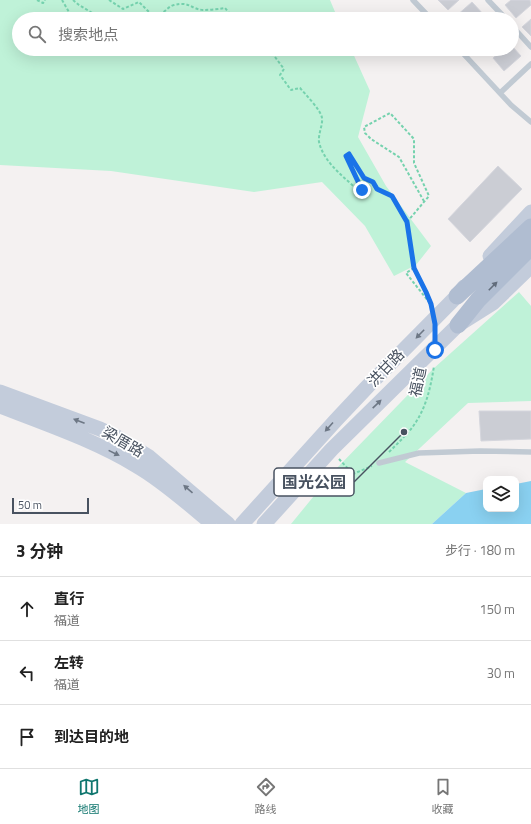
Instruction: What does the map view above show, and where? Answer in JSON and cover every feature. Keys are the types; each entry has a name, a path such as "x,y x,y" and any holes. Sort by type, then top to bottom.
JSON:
{"main road":[{"name":"洪甘路","path":"242,524 436,311 457,296 500,244 531,212"},
{"path":"457,296 531,227"},
{"path":"458,325 478,300 531,247"},
{"name":"洪甘路","path":"264,524 332,449 458,325 493,303 531,266"},
{"name":"梁厝路","path":"0,392 115,436 139,450 155,462 228,524"},
{"name":"梁厝路","path":"0,406 77,436 125,459 158,480 212,524"}],"lane":[{"path":"413,0 424,12"},
{"path":"488,0 499,12"},
{"path":"519,34 531,47"},
{"path":"466,56 511,105 531,122"},
{"path":"500,93 531,64"},
{"path":"379,463 419,453 480,451 531,452"}],"path":[{"path":"37,0 43,3 45,0"},
{"path":"62,0 69,12"},
{"path":"73,0 91,12"},
{"path":"109,0 123,9 139,2 149,12"},
{"path":"163,12 172,5 179,4 185,4 203,10 225,8 228,12"},
{"path":"274,56 284,69 280,75 291,90 300,88 313,103 322,117 319,141 331,165 359,191 362,190 346,156 349,154 364,178 373,182 377,189 392,196 407,222 414,268 436,311"},
{"path":"407,222 428,196 414,163 414,139 390,113 364,127 365,132 371,139 399,157 425,204"},
{"path":"414,268 406,273 436,311"},
{"name":"福道","path":"332,449 342,463 353,474 379,463 408,433 416,422 426,403 434,365"}],"green space":[{"path":"0,0 330,0 335,12 12,12 12,56 354,56 370,91 358,137 386,186 431,246 416,265 394,276 365,226 322,182 254,192 111,171 0,165"},
{"path":"519,292 531,306 531,401 468,403 405,462 466,493 432,524 291,524 336,469 433,369"}],"water":[{"path":"531,481 531,524 432,524 466,493 483,490 483,512 519,512 519,483"}],"building":[{"path":"438,0 459,0 448,10"},
{"path":"511,0 530,0 531,5 519,15 519,12 511,12 505,5"},
{"path":"472,2 481,12 461,12"},
{"path":"531,19 531,36 522,27"},
{"path":"519,54 521,56 504,71 493,58 495,56 519,56"},
{"path":"498,166 522,189 470,242 448,219"},
{"path":"479,411 531,411 531,439 481,441"}],"place":[{"name":"国光公园","path":"404,432"}],"route":[{"path":"362,190 346,156 349,154 364,178 373,182 377,189 392,196 407,222 414,268 431,304 435,324 435,350"}]}
